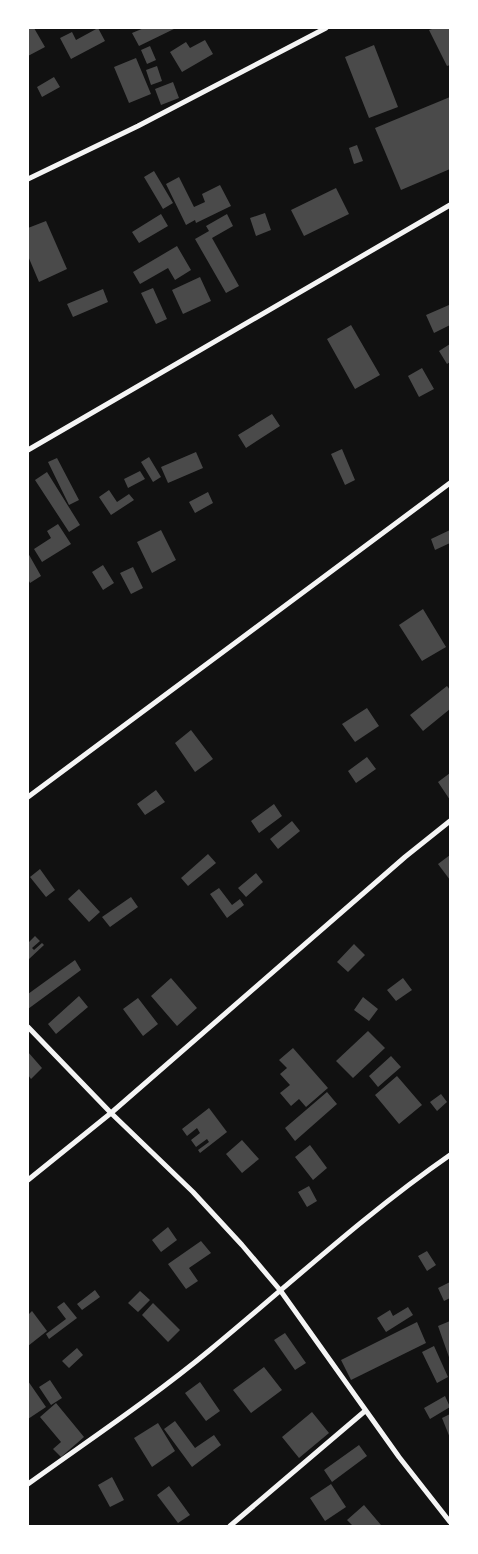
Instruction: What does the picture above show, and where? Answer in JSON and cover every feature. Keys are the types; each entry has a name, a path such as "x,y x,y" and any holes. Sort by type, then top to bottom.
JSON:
{"street":[{"path":"28,179 138,126 326,28"},
{"path":"28,450 450,205"},
{"path":"28,797 450,483"},
{"path":"28,1180 111,1113 405,857 450,821"},
{"path":"28,1027 111,1113 193,1192 242,1245 280,1290 365,1411 450,1522"},
{"path":"28,1484 209,1351 363,1220 450,1155"},
{"path":"230,1526 365,1411"}],"building":[{"path":"28,28 34,28 45,47 28,56"},
{"path":"98,28 105,41 71,59 60,38 72,32 76,40"},
{"path":"144,28 176,28 139,46 132,33"},
{"path":"450,28 450,65 447,66 429,30"},
{"path":"205,40 213,54 182,72 170,52 186,42 190,48"},
{"path":"374,45 398,107 369,118 345,57"},
{"path":"150,46 156,60 147,64 141,50"},
{"path":"136,58 151,94 129,103 114,67"},
{"path":"157,66 162,81 151,85 146,70"},
{"path":"54,77 60,87 42,97 37,87"},
{"path":"173,82 179,98 161,105 155,89"},
{"path":"450,97 450,169 401,190 375,128"},
{"path":"357,145 363,161 354,164 349,148"},
{"path":"154,171 173,203 163,209 144,177"},
{"path":"179,177 194,207 205,202 202,194 220,185 231,206 196,223 195,220 186,225 166,184"},
{"path":"336,188 349,214 304,236 291,210"},
{"path":"265,213 271,230 256,236 250,218"},
{"path":"161,214 168,226 139,243 132,232"},
{"path":"227,214 233,226 212,238 239,286 226,293 195,239 209,231 206,226"},
{"path":"46,221 67,269 39,282 28,256 28,228"},
{"path":"177,246 191,270 175,280 168,268 140,284 133,272"},
{"path":"200,277 211,301 183,314 172,290"},
{"path":"153,288 167,319 156,324 141,293"},
{"path":"103,289 108,302 73,317 67,304"},
{"path":"449,305 450,325 434,333 426,315"},
{"path":"351,325 380,375 355,389 327,339"},
{"path":"450,344 450,362 447,364 439,351"},
{"path":"422,368 434,389 419,397 408,376"},
{"path":"272,414 280,426 246,448 238,435"},
{"path":"342,449 355,480 345,485 331,454"},
{"path":"196,452 203,468 168,483 161,467"},
{"path":"149,457 161,477 153,482 141,462"},
{"path":"57,458 79,500 69,505 48,462"},
{"path":"140,471 145,479 128,488 124,479"},
{"path":"47,472 80,525 69,532 35,480"},
{"path":"109,490 117,502 129,494 134,500 111,515 99,497"},
{"path":"208,492 213,503 195,513 189,502"},
{"path":"58,524 71,544 42,562 34,549 51,538 47,531"},
{"path":"161,530 176,560 152,573 137,542"},
{"path":"450,530 450,543 435,550 431,539"},
{"path":"28,553 41,576 30,583 28,579"},
{"path":"103,565 114,583 103,590 92,572"},
{"path":"133,567 143,588 131,594 120,573"},
{"path":"423,609 446,647 422,661 399,625"},
{"path":"447,686 450,690 450,709 423,731 410,715"},
{"path":"367,708 379,726 355,742 342,724"},
{"path":"191,730 213,759 195,772 175,743"},
{"path":"367,757 376,769 356,783 348,771"},
{"path":"450,773 450,800 438,782"},
{"path":"156,790 165,802 145,815 137,804"},
{"path":"274,804 282,816 259,833 251,821"},
{"path":"292,821 300,831 278,849 270,839"},
{"path":"208,854 216,863 188,886 181,878"},
{"path":"450,855 450,880 438,864"},
{"path":"40,869 55,890 46,897 30,877"},
{"path":"256,873 263,882 246,897 238,888"},
{"path":"219,888 232,905 240,899 244,905 227,918 210,894"},
{"path":"79,889 100,912 89,922 68,899"},
{"path":"131,897 138,907 110,927 102,917"},
{"path":"35,936 40,941 32,948 34,950 42,943 44,945 28,960 28,943"},
{"path":"354,944 365,955 348,972 337,962"},
{"path":"75,960 81,970 28,1009 28,994"},
{"path":"171,978 197,1008 177,1026 151,996"},
{"path":"403,978 412,990 396,1001 387,990"},
{"path":"79,996 88,1007 56,1034 48,1024"},
{"path":"363,997 378,1009 369,1021 354,1010"},
{"path":"138,998 158,1024 143,1036 123,1009"},
{"path":"368,1031 385,1048 353,1078 336,1061"},
{"path":"293,1048 328,1088 306,1107 299,1099 291,1106 280,1093 290,1085 280,1074 287,1068 279,1060"},
{"path":"28,1052 42,1068 31,1079 28,1075"},
{"path":"391,1056 401,1067 378,1087 369,1076"},
{"path":"397,1076 422,1105 399,1124 375,1095"},
{"path":"327,1092 337,1104 295,1141 285,1128"},
{"path":"441,1094 447,1102 437,1111 430,1102"},
{"path":"209,1108 227,1132 200,1153 198,1150 209,1142 207,1139 196,1147 191,1140 200,1133 197,1128 187,1136 182,1129"},
{"path":"242,1140 259,1159 242,1173 226,1154"},
{"path":"310,1145 327,1168 313,1180 295,1157"},
{"path":"309,1186 317,1201 307,1207 298,1192"},
{"path":"168,1227 177,1240 161,1252 152,1240"},
{"path":"201,1241 211,1253 189,1268 198,1281 186,1289 168,1264"},
{"path":"427,1251 436,1265 427,1271 418,1256"},
{"path":"450,1282 450,1298 444,1301 438,1288"},
{"path":"95,1290 100,1297 82,1310 77,1304"},
{"path":"140,1291 150,1300 138,1312 128,1303"},
{"path":"64,1302 77,1318 49,1339 46,1334 66,1319 57,1307"},
{"path":"153,1303 180,1330 168,1342 142,1315"},
{"path":"408,1307 413,1315 386,1332 377,1318 390,1310 393,1316"},
{"path":"32,1311 47,1331 28,1346 28,1315"},
{"path":"450,1321 450,1360 438,1326"},
{"path":"417,1322 426,1343 351,1380 341,1360"},
{"path":"285,1333 306,1363 295,1370 274,1340"},
{"path":"434,1346 448,1377 437,1383 422,1352"},
{"path":"77,1348 83,1355 69,1368 62,1361"},
{"path":"264,1367 282,1390 251,1413 233,1390"},
{"path":"50,1380 62,1398 51,1405 39,1387"},
{"path":"28,1381 46,1407 28,1419"},
{"path":"200,1382 220,1411 206,1421 185,1393"},
{"path":"445,1396 450,1407 430,1419 424,1408"},
{"path":"56,1403 84,1437 61,1457 53,1449 61,1442 40,1417"},
{"path":"312,1412 329,1433 299,1458 282,1437"},
{"path":"450,1414 450,1438 442,1418"},
{"path":"175,1421 195,1448 214,1435 221,1445 192,1467 164,1429"},
{"path":"158,1423 175,1451 152,1467 134,1438"},
{"path":"359,1445 367,1456 332,1482 324,1470"},
{"path":"112,1477 124,1500 110,1507 98,1485"},
{"path":"331,1484 346,1507 325,1521 310,1498"},
{"path":"169,1486 190,1515 178,1523 157,1495"},
{"path":"364,1505 381,1525 353,1526 347,1520"}]}
